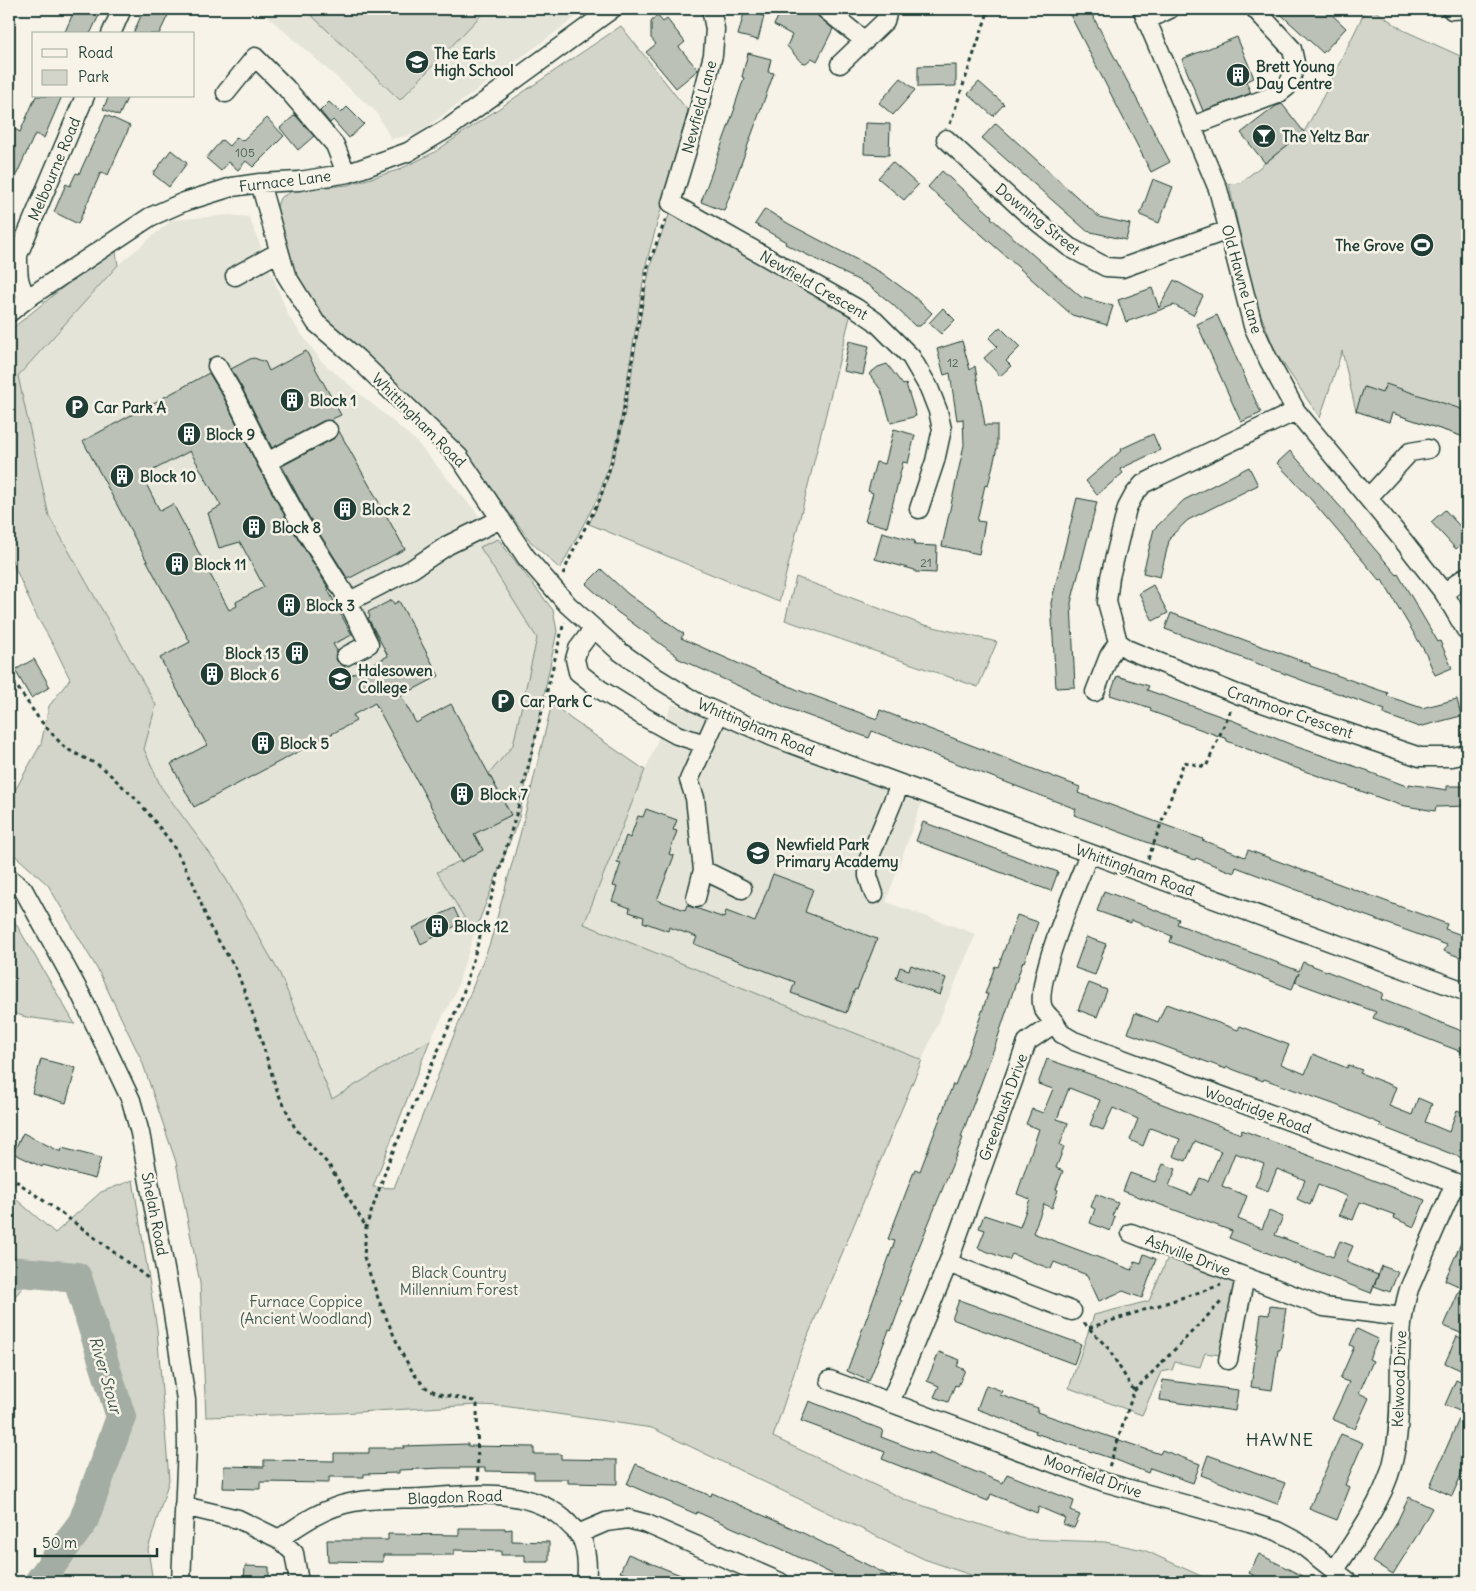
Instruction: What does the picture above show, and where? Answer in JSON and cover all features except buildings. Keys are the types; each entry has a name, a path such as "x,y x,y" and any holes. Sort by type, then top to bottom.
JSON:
{"street":[{"path":"112,32 122,9"},
{"name":"Furnace Lane","path":"9,313 28,298 150,217 184,202 232,187 299,181 346,173 408,152 450,128 612,9"},
{"name":"Newfield Lane","path":"671,203 695,124 713,55 715,29 711,9"},
{"path":"825,9 864,41"},
{"path":"840,64 885,21 887,14 884,9"},
{"path":"1145,14 1170,9"},
{"path":"1192,126 1278,94 1287,88 1295,63 1292,49 1255,9"},
{"name":"Old Hawne Lane","path":"1145,14 1218,189 1253,326 1269,361 1296,411 1444,594 1467,632"},
{"path":"226,93 255,57 286,88 335,145 346,173"},
{"name":"Melbourne Road","path":"28,298 18,278 18,255 84,98"},
{"name":"Downing Street","path":"946,139 1024,212 1069,247 1106,267 1122,268 1228,230"},
{"name":"Whittingham Road","path":"260,183 286,275 316,323 358,359 459,457 526,557 568,605 619,651 657,678 699,704 773,737 1467,992"},
{"name":"Newfield Crescent","path":"671,203 856,308 875,321 911,357 929,388 938,411 942,429 935,461 919,509"},
{"path":"235,276 279,252"},
{"path":"217,366 300,522 343,590 369,644 346,656"},
{"path":"1095,692 1109,656 1118,642 1107,602 1110,577 1127,508 1134,495 1143,484 1296,411"},
{"path":"267,462 328,430"},
{"path":"1368,498 1410,452 1428,449"},
{"path":"348,602 412,569 448,545 501,519"},
{"path":"1444,594 1467,576"},
{"path":"593,628 578,649 575,659 578,672 601,690 646,718 677,735 704,744"},
{"name":"Cranmoor Crescent","path":"1118,642 1129,650 1237,694 1420,757 1452,757 1467,754"},
{"path":"696,898 703,870 695,798 689,780 719,713"},
{"path":"874,894 868,876 868,861 900,784"},
{"path":"1055,1023 1043,1007 1041,989 1046,966 1089,854"},
{"path":"703,870 742,889"},
{"name":"Shelah Road","path":"9,878 24,889 81,995 131,1100 144,1152 170,1294 186,1400 187,1446 181,1582"},
{"name":"Woodridge Road","path":"1055,1023 1062,1034 1074,1041 1461,1185"},
{"name":"Greenbush Drive","path":"890,1403 948,1263 1027,1042 1055,1023"},
{"name":"Kelwood Drive","path":"1335,1570 1369,1515 1390,1473 1394,1459 1399,1416 1399,1342 1402,1317 1409,1289 1461,1185"},
{"name":"Ashville Drive","path":"1131,1233 1324,1307 1402,1317"},
{"path":"948,1263 1072,1311"},
{"name":"Ashville Drive","path":"1228,1360 1245,1277"},
{"name":"Moorfield Drive","path":"830,1380 1104,1482 1249,1522 1277,1532 1298,1542 1349,1582"},
{"name":"Blagdon Road","path":"279,1539 314,1516 354,1502 478,1495 511,1496 546,1506 565,1520 578,1534 584,1546 586,1582"},
{"path":"184,1506 238,1519 279,1539 294,1553 299,1582"},
{"path":"578,1534 606,1522 628,1519 647,1524 780,1582"}],"path":[{"path":"946,139 989,9"},
{"path":"556,591 572,553 600,499 619,438 648,266 671,203"},
{"path":"478,1495 477,1405 474,1401 439,1394 425,1387 414,1374 401,1352 390,1327 364,1257 366,1227 390,1158 462,997 518,808 568,605"},
{"path":"9,675 39,719 65,748 102,766 140,803 170,842 192,880 210,927 236,969 256,1023 277,1091 295,1128 329,1166 366,1227"},
{"path":"1142,874 1184,762 1206,767 1237,694"},
{"path":"9,1176 170,1294"},
{"path":"1089,1328 1245,1277"},
{"path":"1104,1482 1134,1390 1224,1298"},
{"path":"1072,1311 1108,1348 1134,1390"}],"shaded area":[{"name":"The Earls High School","path":"259,9 587,9 417,134 391,139 376,112"},
{"name":"Halesowen College","path":"230,215 249,217 289,317 322,362 415,440 487,525 553,610 512,814 455,994 430,1040 332,1099 280,974 217,863 161,787 144,749 156,705 49,516 18,376 118,265 172,220"},
{"name":"Newfield Park Primary Academy","path":"672,704 921,804 886,902 976,934 922,1060 584,924"}],"green space":[{"path":"305,9 487,9 400,100"},
{"path":"1366,9 1373,9 1403,30 1467,59 1467,438 1392,413 1389,422 1356,411 1342,351 1320,418 1276,353 1253,295 1229,184 1240,183 1304,132"},
{"path":"621,26 688,111 646,264 618,437 598,497 560,569 531,542 463,450 399,386 324,318 291,271 275,212 280,198 294,190 348,185 398,170 433,153"},
{"path":"671,210 851,313 779,602 589,524 613,462 621,431 650,268"},
{"path":"116,252 118,265 18,376 49,516 156,705 144,749 161,787 217,863 280,974 332,1099 430,1040 373,1187 394,1188 490,943 521,831 552,703 571,719 645,770 584,924 922,1060 800,1355 773,1437 906,1500 1024,1539 1105,1542 1144,1550 1214,1582 991,1582 924,1559 652,1428 503,1406 477,1405 340,1413 206,1417 200,1283 176,1162 142,1061 99,972 48,885 9,850 9,801 41,744 49,706 70,679 36,615 9,554 9,331 98,259"},
{"path":"498,539 553,610 557,631 519,818 474,934 437,872 483,850 474,833 511,815 489,774 513,745 537,638 480,547"},
{"path":"796,577 921,624 997,642 978,687 785,620"},
{"path":"9,912 75,1024 26,1017 9,1012"},
{"path":"133,1180 157,1329 169,1480 148,1549 153,1582 39,1582 83,1522 121,1418 77,1277 31,1278 9,1303 9,1193 55,1233 101,1192"},
{"path":"1169,1255 1240,1285 1220,1355 1205,1353 1200,1367 1175,1362 1172,1370 1161,1372 1142,1415 1069,1388 1094,1315 1149,1301"}],"waterway":[{"name":"River Stour","path":"9,1271 77,1277 121,1417 83,1522 39,1582"}],"place":[{"name":"The Earls High School","path":"417,62"},
{"name":"Brett Young Day Centre","path":"1238,75"},
{"name":"The Yeltz Bar","path":"1264,136"},
{"name":"The Grove","path":"1422,245"},
{"name":"Block 1","path":"292,400"},
{"name":"Car Park A","path":"77,407"},
{"name":"Block 9","path":"189,434"},
{"name":"Block 10","path":"122,476"},
{"name":"Block 2","path":"345,509"},
{"name":"Block 8","path":"254,527"},
{"name":"Block 11","path":"177,564"},
{"name":"Block 3","path":"289,605"},
{"name":"Block 13","path":"297,653"},
{"name":"Block 6","path":"212,674"},
{"name":"Halesowen College","path":"340,679"},
{"name":"Car Park C","path":"503,701"},
{"name":"Block 5","path":"263,743"},
{"name":"Block 7","path":"462,794"},
{"name":"Newfield Park Primary Academy","path":"758,853"},
{"name":"Block 12","path":"437,926"}],"district":[{"name":"HAWNE","path":"1280,1439"}],"park label":[{"name":"Black Country Millennium Forest","path":"459,1280"},
{"name":"Furnace Coppice (Ancient Woodland)","path":"306,1310"}]}
